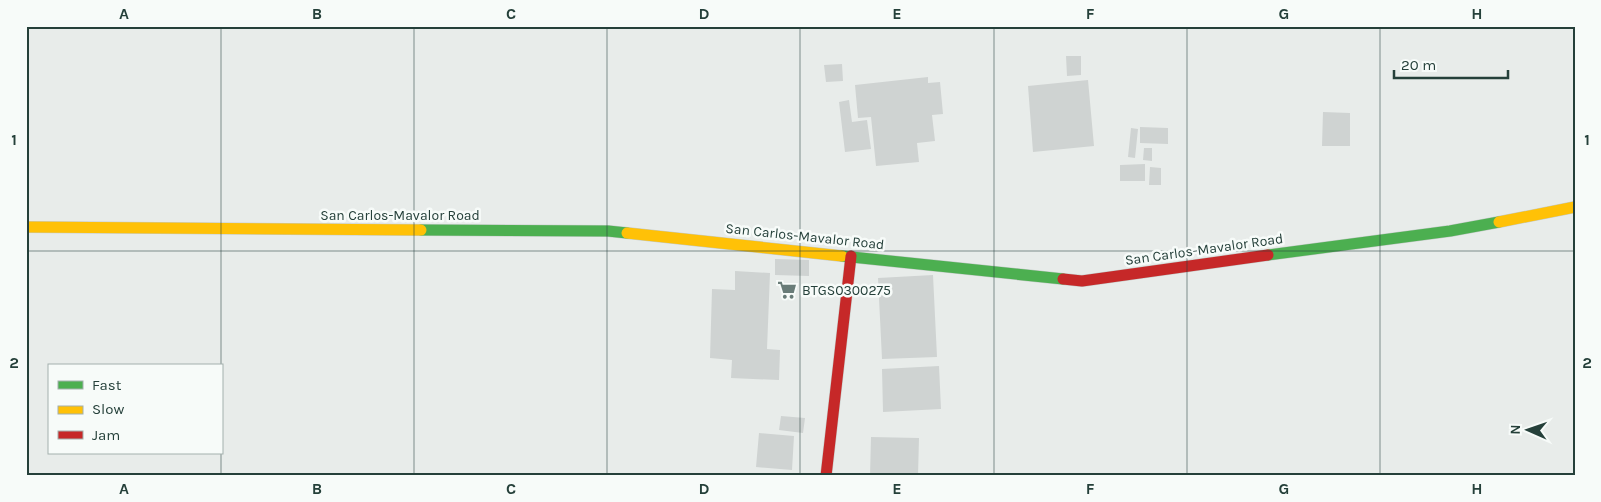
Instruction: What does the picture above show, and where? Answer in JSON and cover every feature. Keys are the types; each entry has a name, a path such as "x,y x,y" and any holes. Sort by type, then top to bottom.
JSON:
{"street":[{"name":"San Carlos-Mavalor Road","path":"26,228 608,230 1082,281 1450,231 1575,207"},
{"path":"826,476 851,256"}],"building":[{"path":"1066,56 1081,56 1081,75 1067,76"},
{"path":"842,64 843,81 826,82 824,65"},
{"path":"928,77 928,83 940,82 943,114 932,115 935,141 917,143 919,162 876,166 871,117 858,118 855,85"},
{"path":"1088,80 1094,146 1033,152 1028,86"},
{"path":"849,100 852,122 867,120 871,149 845,152 839,102"},
{"path":"1323,112 1350,113 1350,146 1322,146"},
{"path":"1140,127 1168,128 1168,144 1140,143"},
{"path":"1131,128 1138,129 1135,158 1128,157"},
{"path":"1144,148 1152,148 1152,161 1143,160"},
{"path":"1145,164 1145,181 1120,181 1120,165"},
{"path":"1150,167 1161,168 1161,185 1149,185"},
{"path":"775,259 809,260 809,276 775,275"},
{"path":"735,271 770,273 767,349 780,350 779,380 731,378 732,360 710,358 712,289 735,290"},
{"path":"933,275 937,357 882,359 878,278"},
{"path":"939,366 941,409 883,412 882,369"},
{"path":"781,416 805,418 803,433 779,430"},
{"path":"759,433 794,436 792,470 756,467"},
{"path":"871,437 919,438 918,476 870,476"}],"traffic: fast":[{"path":"1268,255 1450,231 1499,222"},
{"path":"421,230 608,231 627,233"},
{"path":"842,256 1063,279"}],"traffic: slow":[{"path":"1499,222 1575,207"},
{"path":"26,227 421,230"},
{"path":"627,233 842,256"}],"traffic: jam":[{"path":"1063,279 1082,281 1268,255"},
{"path":"826,476 851,256"}],"place":[{"name":"BTGS0300275","path":"787,290"}]}
